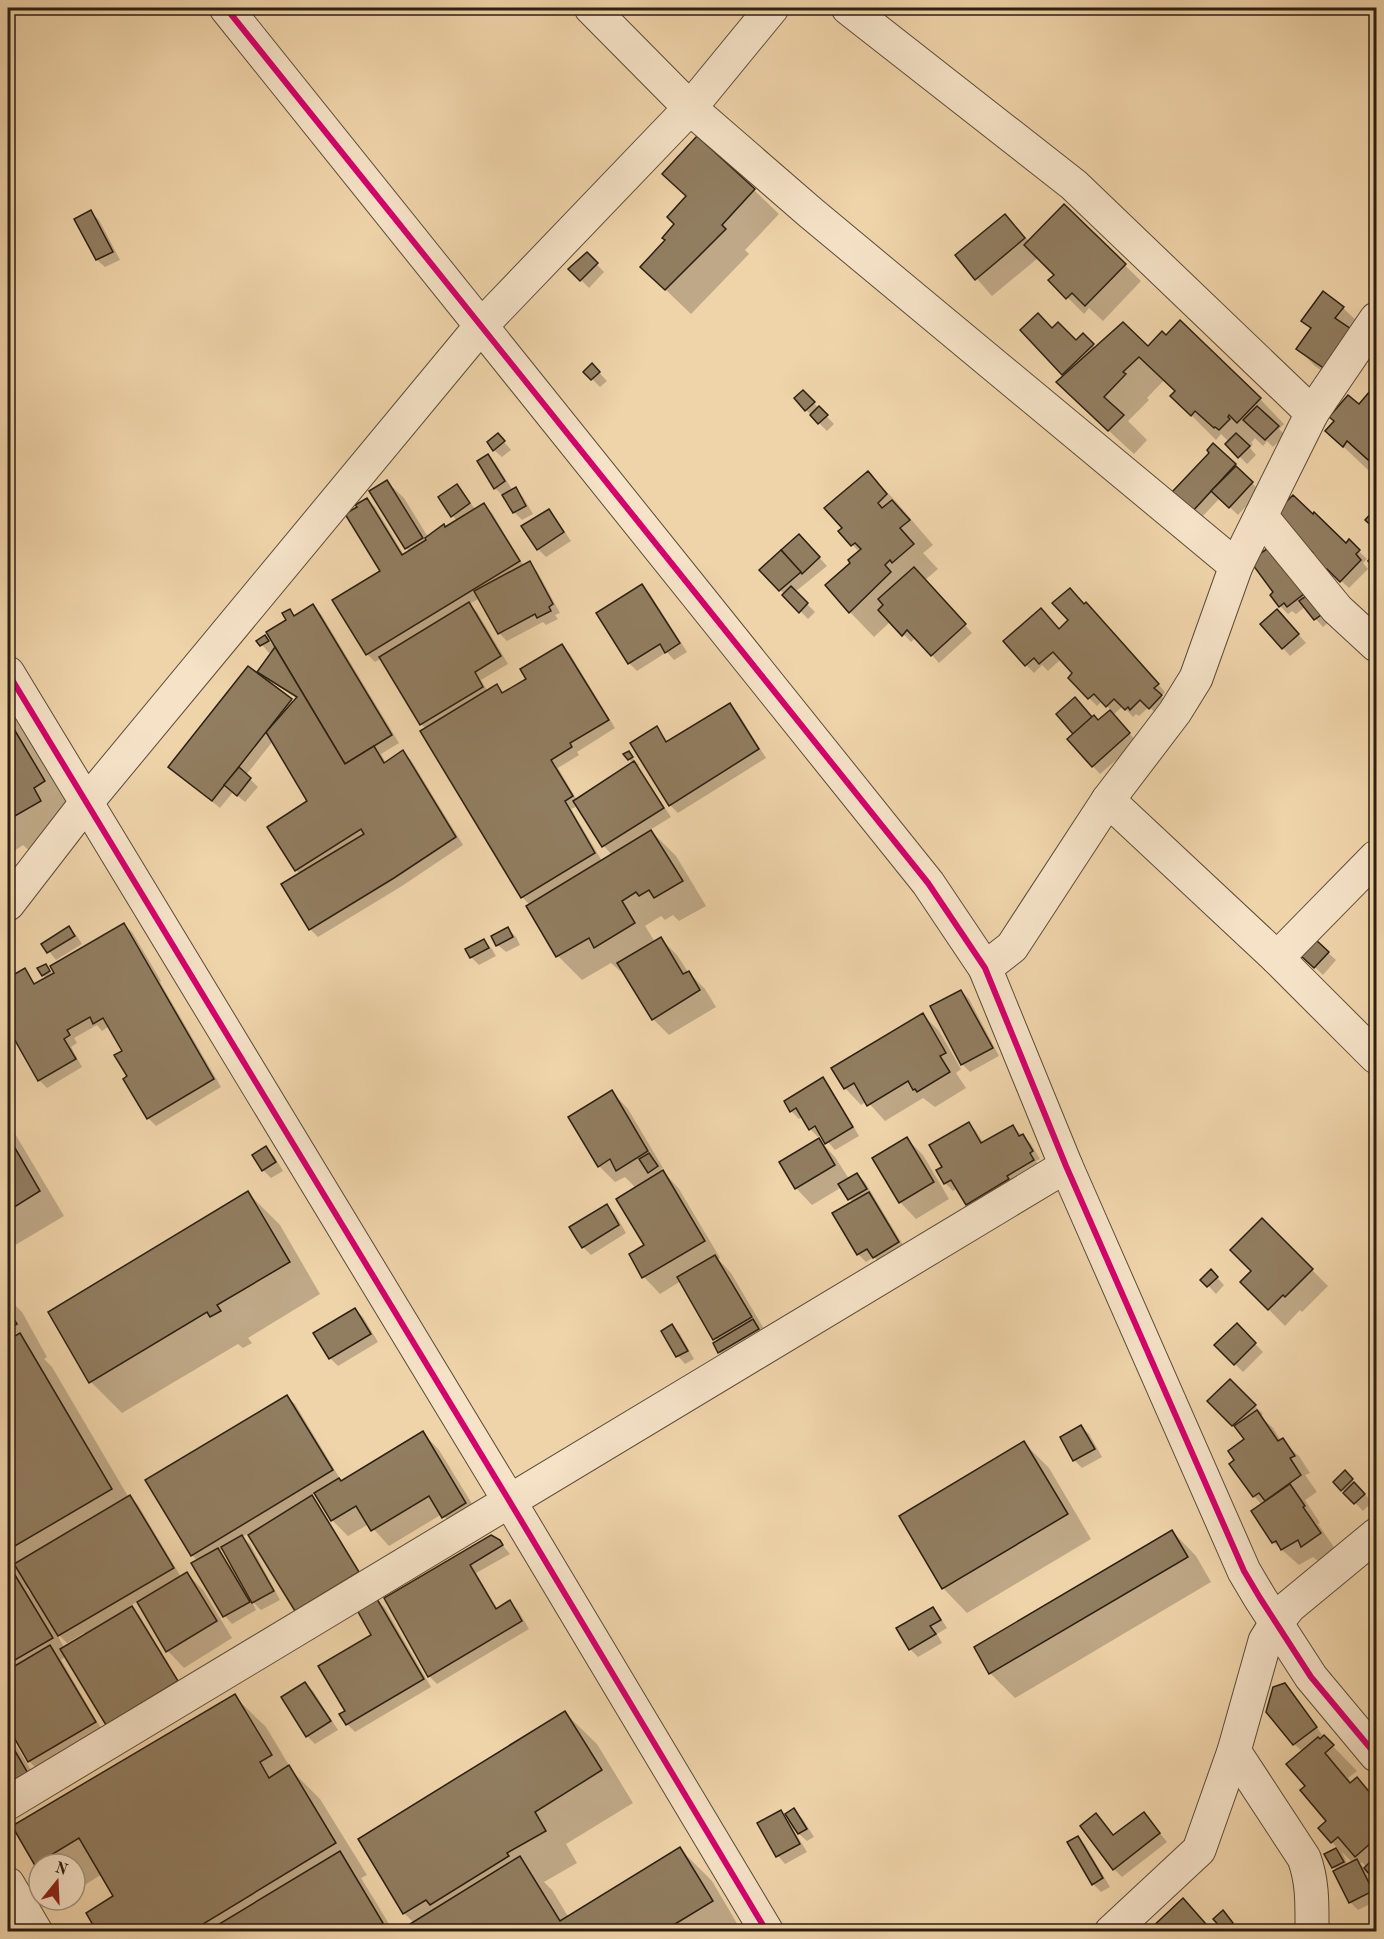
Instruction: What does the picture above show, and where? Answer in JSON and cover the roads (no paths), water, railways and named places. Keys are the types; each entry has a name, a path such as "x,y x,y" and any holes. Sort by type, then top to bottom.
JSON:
{"street":[{"path":"226,8 928,883 985,968 1066,1166 1244,1570 1311,1677 1377,1755"},
{"path":"591,8 690,108 811,213 1236,566"},
{"path":"8,904 86,803 481,326 690,108 771,8"},
{"path":"848,8 1074,185 1312,413"},
{"path":"985,968 1011,947 1107,800 1175,712 1196,678 1236,566 1312,413 1377,319"},
{"path":"1261,516 1337,609 1377,645"},
{"path":"8,673 510,1502 766,1932"},
{"path":"1107,800 1277,958 1377,1057"},
{"path":"1277,958 1377,856"},
{"path":"8,1803 1066,1166"},
{"path":"1111,1932 1198,1850 1234,1751 1265,1641 1276,1623 1290,1606 1377,1535"},
{"path":"1234,1751 1304,1858 1309,1871 1312,1892 1312,1932"},
{"path":"8,1884 36,1932"}]}
